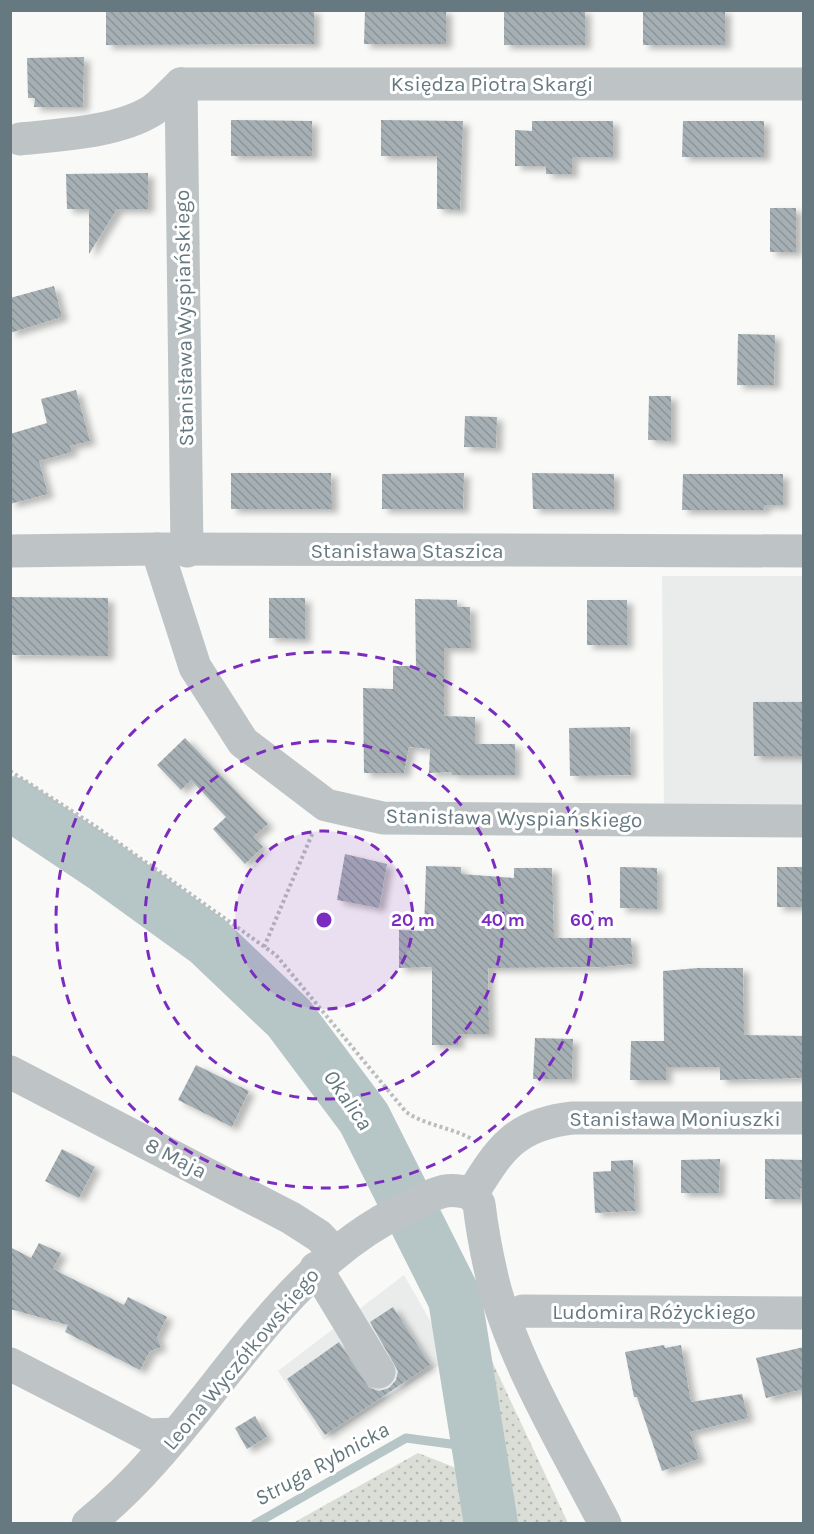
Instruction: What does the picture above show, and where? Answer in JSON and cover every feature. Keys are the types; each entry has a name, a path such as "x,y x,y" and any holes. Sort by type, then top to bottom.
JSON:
{"street":[{"name":"Księdza Piotra Skargi","path":"181,84 804,84"},
{"path":"20,139 72,134 121,123 153,110 181,84"},
{"name":"Stanisława Wyspiańskiego","path":"181,84 172,550 195,667 243,742 326,805 383,818 804,821"},
{"name":"Stanisława Staszica","path":"10,551 804,551"},
{"name":"8 Maja","path":"10,1072 291,1218 319,1236 326,1260 379,1372"},
{"name":"Stanisława Moniuszki","path":"472,1194 499,1153 528,1128 551,1120 573,1118 804,1118"},
{"name":"Leona Wyczółkowskiego","path":"88,1524 127,1488 176,1434 272,1315 326,1260 391,1215 427,1198 453,1189 472,1194"},
{"path":"472,1194 479,1204 493,1281 505,1318 537,1391 605,1524"},
{"name":"Ludomira Różyckiego","path":"505,1318 523,1311 804,1313"},
{"path":"10,1364 148,1435 176,1434"}],"path":[{"path":"10,771 95,826 276,955 406,1112 421,1122 458,1131 499,1153"},
{"path":"264,947 326,805"}],"shaded area":[{"path":"662,576 803,576 803,821 664,820"},
{"path":"404,1275 451,1357 324,1440 278,1371"},
{"path":"474,1335 482,1340 568,1523 506,1523"},
{"path":"418,1453 456,1468 465,1523 293,1523"}],"building":[{"path":"106,10 314,10 314,44 106,45"},
{"path":"365,10 446,10 446,44 364,44"},
{"path":"504,10 585,10 585,45 504,45"},
{"path":"643,10 725,10 725,45 643,45"},
{"path":"84,57 83,107 34,107 35,98 28,98 27,58"},
{"path":"231,120 312,121 312,156 231,156"},
{"path":"381,120 463,121 460,210 437,209 437,156 381,156"},
{"path":"532,121 613,121 613,157 572,157 572,174 546,174 546,166 515,166 515,130 532,131"},
{"path":"683,121 764,121 764,157 682,157"},
{"path":"148,173 148,209 117,209 89,254 89,209 67,209 66,174"},
{"path":"770,208 796,208 796,252 770,252"},
{"path":"54,286 62,317 10,333 10,298"},
{"path":"738,334 775,335 774,385 737,385"},
{"path":"76,390 90,441 70,446 72,452 39,461 48,494 10,504 10,434 47,423 41,399"},
{"path":"649,396 671,396 671,441 648,440"},
{"path":"465,416 497,417 496,448 464,447"},
{"path":"231,473 331,473 332,509 231,509"},
{"path":"464,473 463,509 382,509 382,474"},
{"path":"532,473 614,474 614,509 533,509"},
{"path":"683,474 783,474 783,505 765,505 764,510 682,510"},
{"path":"10,597 108,598 108,656 10,655"},
{"path":"269,598 305,598 305,639 269,638"},
{"path":"415,599 457,600 457,607 470,607 471,648 444,648 444,716 475,717 475,744 515,744 515,775 429,773 430,749 409,747 404,773 364,773 363,688 393,689 393,666 416,666"},
{"path":"587,600 627,600 627,645 587,645"},
{"path":"753,702 804,702 804,756 754,756"},
{"path":"630,727 631,775 570,776 569,728"},
{"path":"185,738 268,824 253,837 263,847 245,864 213,829 226,817 191,780 181,790 157,765"},
{"path":"345,854 387,864 379,908 337,900"},
{"path":"426,866 461,867 461,874 514,878 514,868 552,868 554,938 631,938 633,964 602,967 488,968 489,1034 458,1034 458,1045 432,1045 432,967 399,968 399,930 424,931"},
{"path":"620,867 657,868 657,909 620,908"},
{"path":"777,867 804,867 804,907 777,907"},
{"path":"743,968 744,1035 804,1036 804,1078 720,1080 720,1067 666,1067 666,1080 630,1080 631,1041 664,1041 663,971"},
{"path":"535,1038 573,1039 572,1079 533,1079"},
{"path":"196,1065 249,1091 232,1127 178,1100"},
{"path":"62,1149 95,1167 79,1198 45,1181"},
{"path":"720,1159 719,1193 681,1193 681,1160"},
{"path":"765,1159 804,1160 804,1188 800,1188 800,1199 765,1199"},
{"path":"633,1160 635,1211 595,1213 593,1172 611,1171 611,1161"},
{"path":"39,1243 61,1253 53,1269 124,1305 128,1297 167,1317 157,1337 161,1347 150,1351 140,1370 65,1332 68,1325 10,1309 10,1247 31,1258"},
{"path":"393,1307 430,1365 325,1435 287,1379 339,1342 369,1388 379,1391 389,1388 396,1380 398,1371 370,1322"},
{"path":"664,1345 665,1348 681,1345 691,1402 742,1394 748,1418 690,1432 699,1459 662,1471 637,1397 634,1397 625,1352"},
{"path":"804,1347 804,1389 766,1398 756,1358"},
{"path":"255,1416 267,1437 247,1449 235,1428"}],"waterway":[{"name":"Okalica","path":"10,803 103,865 208,941 289,1018 364,1118 455,1299 491,1524"},
{"name":"Struga Rybnicka","path":"255,1524 406,1438 480,1448"}]}
